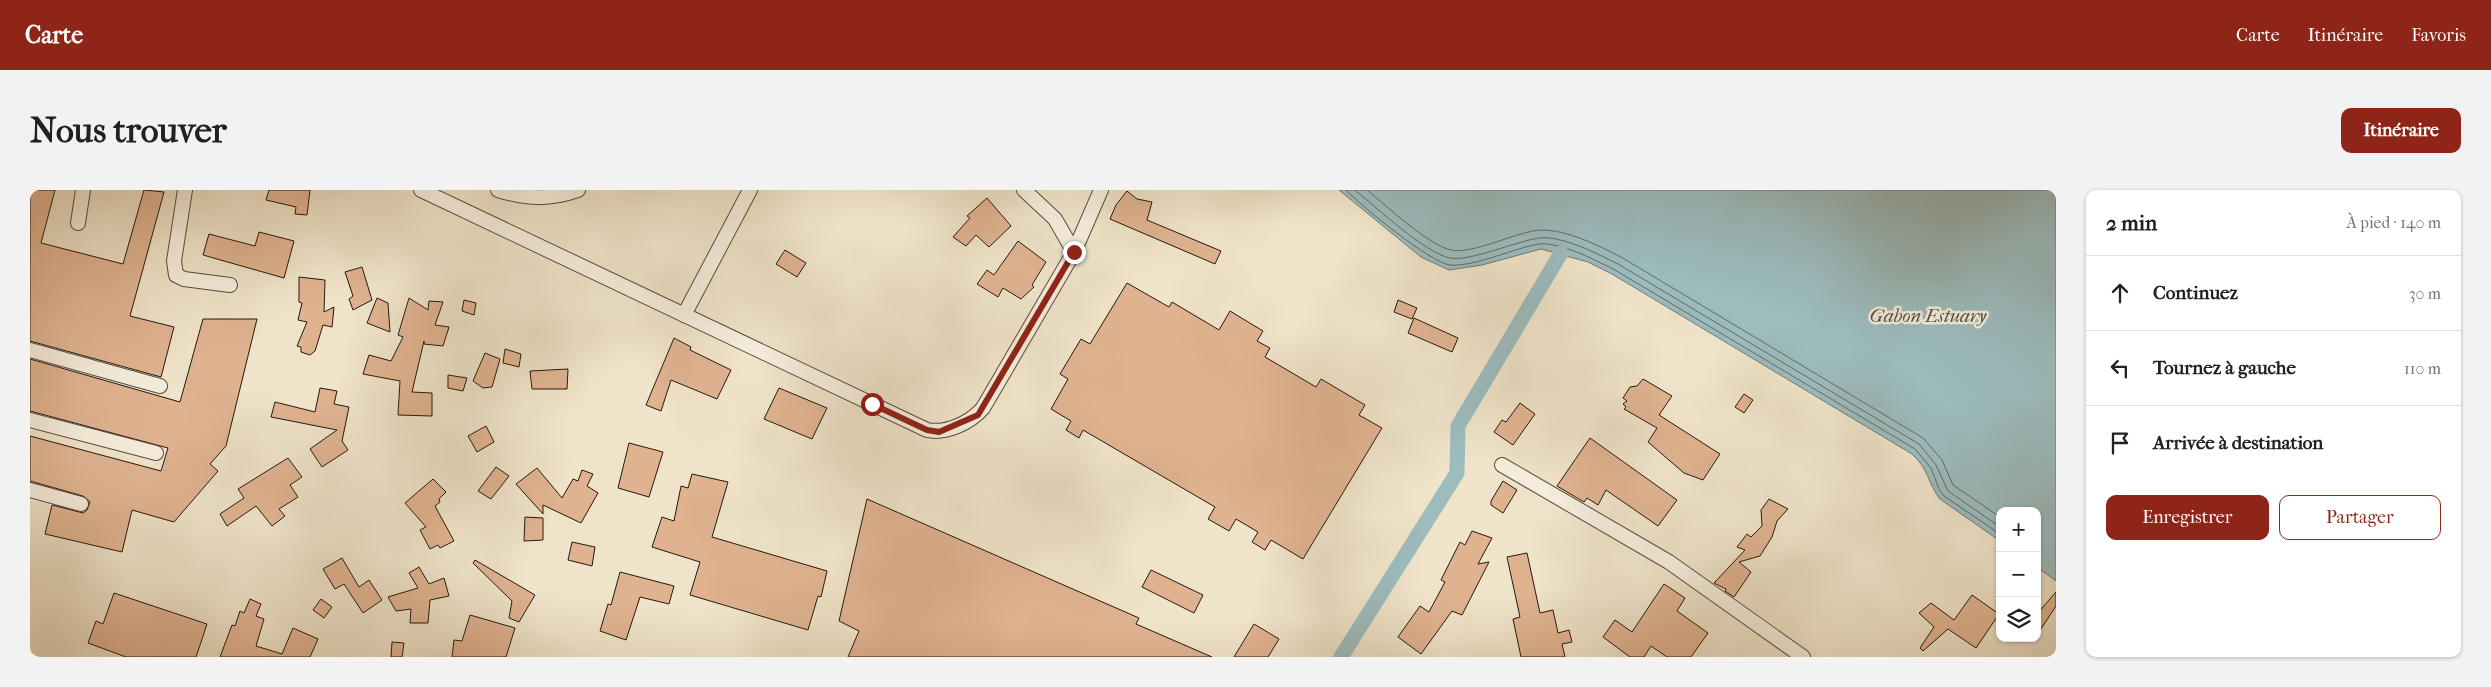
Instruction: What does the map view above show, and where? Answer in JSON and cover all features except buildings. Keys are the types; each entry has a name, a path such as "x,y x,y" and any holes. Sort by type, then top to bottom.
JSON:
{"street":[{"path":"78,223 83,190"},
{"path":"185,190 174,261 176,275 184,279 230,285"},
{"path":"498,190 528,198 548,198 578,190"},
{"path":"684,315 750,190"},
{"path":"1024,190 1055,219 1074,252"},
{"path":"425,191 927,430 939,432 966,421 983,408 1074,252 1101,190"},
{"path":"30,350 160,386"},
{"path":"30,420 156,453"},
{"path":"1502,466 1669,562 1803,657"},
{"path":"30,490 81,504"}],"water":[{"name":"Gabon Estuary","path":"1339,190 2056,190 2056,581 2041,570 2041,507 1996,507 1996,538 1940,499 1922,465 1912,454 1612,274 1588,262 1541,249 1482,265 1449,270 1421,257"}],"waterway":[{"path":"1341,657 1457,473 1458,426 1561,253"}],"route":[{"path":"872,404 927,430 939,432 978,415 1074,252"}]}
